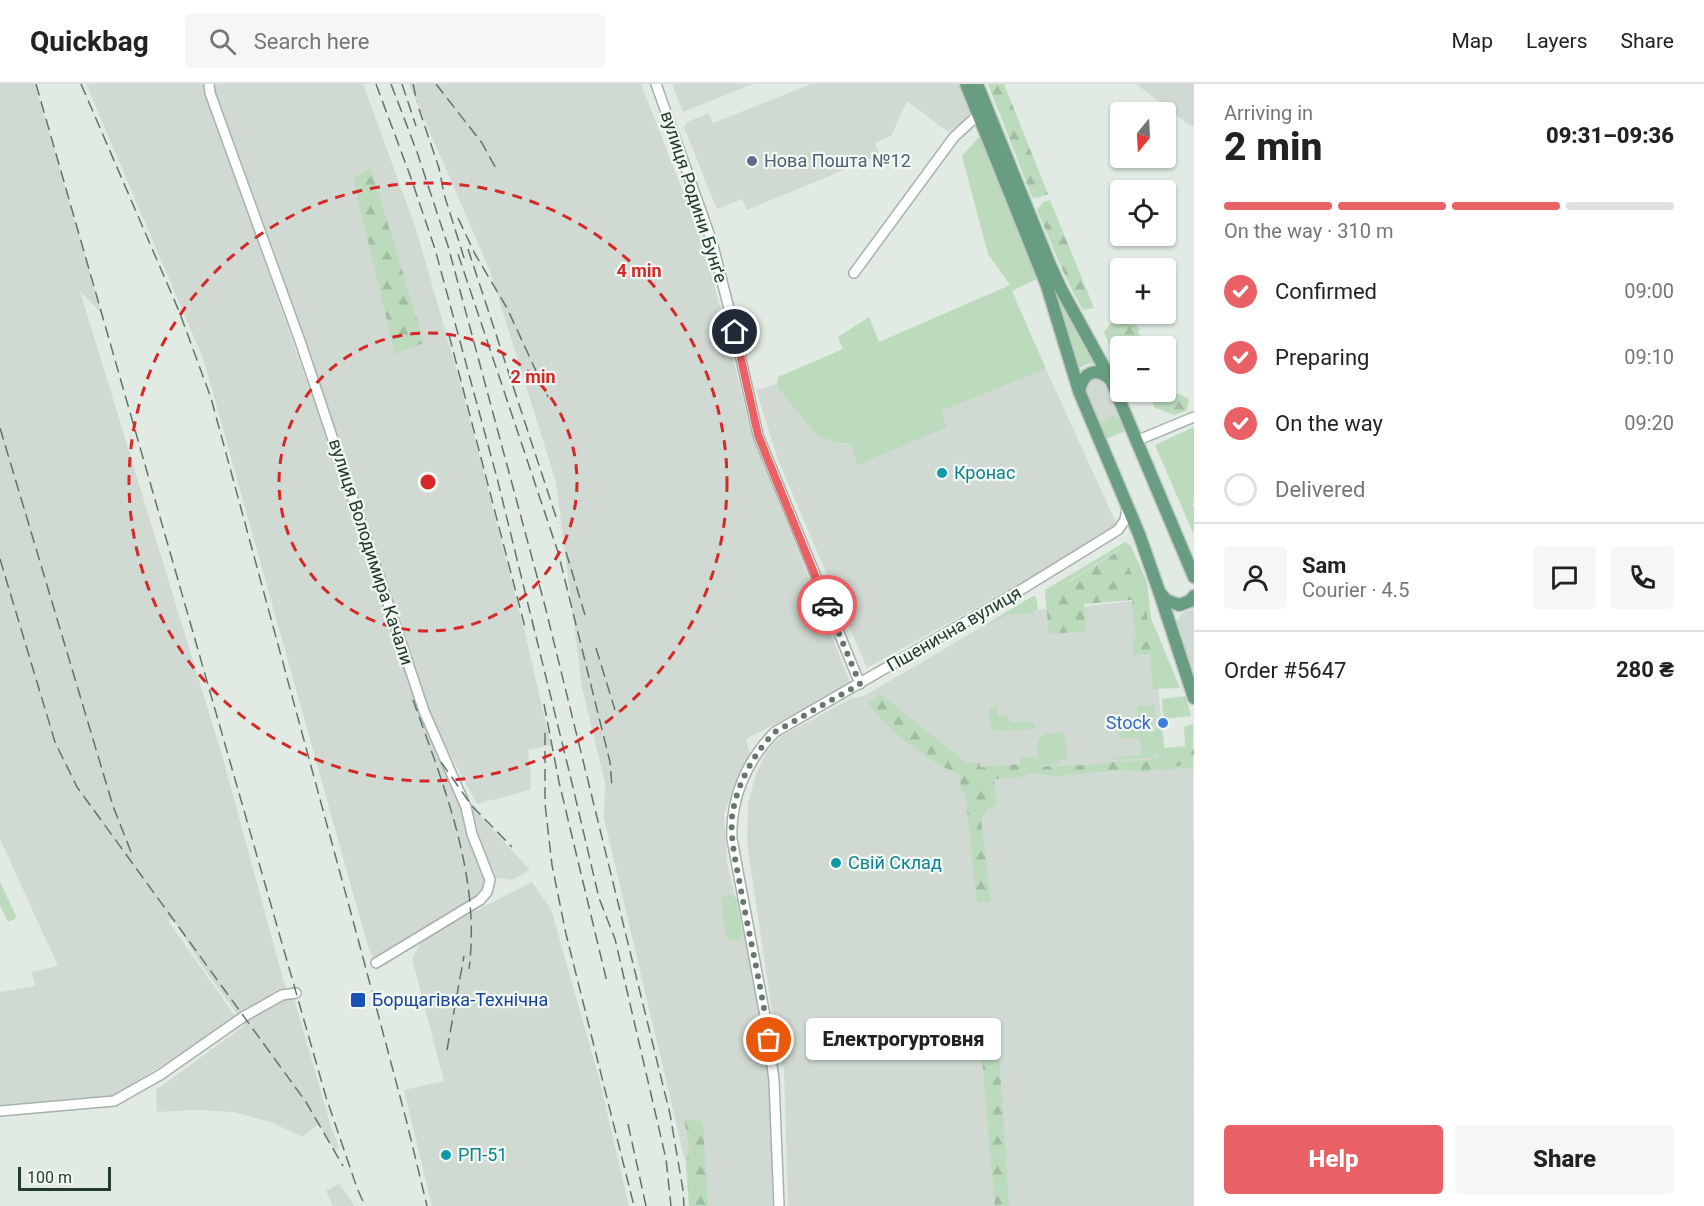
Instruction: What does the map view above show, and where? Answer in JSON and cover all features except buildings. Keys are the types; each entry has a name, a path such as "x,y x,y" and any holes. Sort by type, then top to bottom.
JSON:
{"main road":[{"path":"966,84 1047,286 1079,391 1161,594 1194,698"},
{"path":"977,84 1061,289 1110,378"},
{"path":"1079,391 1082,379 1090,373 1100,372 1110,379"},
{"path":"1120,402 1194,576"},
{"path":"1161,594 1166,600 1179,605 1190,601 1194,596"}],"street":[{"name":"вулиця Володимира Качали","path":"209,84 210,93 304,352 424,711 466,807 472,834 490,880 487,892 480,900 376,963"},
{"name":"вулиця Родини Бунґе","path":"656,84 712,242 758,435 860,684"},
{"path":"854,273 954,137 978,115"},
{"path":"1136,441 1194,417"},
{"path":"1118,530 1125,520 1127,506"},
{"path":"1118,530 1126,529 1138,534"},
{"name":"Пшенична вулиця","path":"779,1206 774,1080 766,1021 734,849 732,818 741,784 753,759 775,732 1118,530"},
{"path":"0,1111 114,1101 160,1076 243,1017 282,995 296,993"}],"shaded area":[{"path":"0,84 35,84 102,314 80,291 224,762 286,990 294,998 332,1130 339,1146 335,1150 319,1124 302,1137 271,1122 234,1112 196,1110 157,1112 156,1090 245,1025 198,960 173,918 169,922 237,1019 111,1097 0,1107 0,992 35,986 32,972 58,966 0,839"},
{"path":"86,84 205,84 206,93 422,712 452,785 530,870 512,880 491,877 480,897 374,960 367,943 204,361"},
{"path":"214,84 363,84 416,229 462,389 525,633 551,745 528,750 531,773 530,790 477,804 426,711 305,340"},
{"path":"409,84 641,84 700,235 726,328 750,429 851,685 746,739 750,754 734,785 724,815 727,862 751,964 769,1075 773,1206 691,1206 690,1182 604,818 605,783 582,687 556,482 490,271"},
{"path":"672,84 753,84 683,112"},
{"path":"811,84 960,84 972,116 948,132 907,101 891,136 875,143 880,155 747,210 742,199 718,209 684,127 687,122 709,113 713,123"},
{"path":"1136,84 1194,84 1194,126 1176,115 1176,102 1159,102"},
{"path":"827,369 855,445 1046,369 1117,525 1017,585 867,668 778,460 756,390"},
{"path":"1097,377 1104,381 1110,395 1110,402 1113,402 1125,431 1104,440 1083,391 1087,380"},
{"path":"1130,601 1150,614 1167,769 1193,768 1194,1206 788,1206 784,1069 778,1052 747,843 748,804 756,774 767,752 780,737 850,699 866,695 978,629 1008,615 1032,613 1033,610 1046,609 1047,611"},
{"path":"1194,609 1194,689 1175,624 1183,612"},
{"path":"532,882 551,909 599,1078 629,1206 432,1206 404,1090 444,1081 412,959 423,938"},
{"path":"339,1184 355,1206 333,1206 326,1191"}],"green space":[{"path":"988,84 1004,84 1048,194 1038,198 1032,197"},
{"path":"981,135 1038,274 1037,279 1012,291 1046,369 941,411 947,427 857,465 851,444 818,436 777,387 778,377 843,349 838,337 869,317 879,342 1010,285 988,254 962,156"},
{"path":"371,168 424,343 395,354 353,178"},
{"path":"1050,200 1094,308 1083,310 1076,298 1037,210 1043,202"},
{"path":"1057,293 1095,363 1078,369"},
{"path":"1110,324 1134,324 1140,329 1138,332 1142,336 1110,336 1110,347 1104,332"},
{"path":"1176,393 1189,399 1187,410 1175,415 1155,408 1153,402 1176,402"},
{"path":"1113,416 1119,418 1125,431 1104,440 1099,426 1101,422"},
{"path":"1194,427 1194,502 1192,505 1194,506 1193,533 1155,445"},
{"path":"1125,542 1131,546 1147,582 1151,618 1180,688 1153,689 1147,613 1119,550 1045,593 1045,590"},
{"path":"1120,550 1123,552 1147,613 1151,654 1133,655 1133,639 1136,638 1132,600 1084,604 1086,631 1049,634 1045,593 1067,580 1070,581"},
{"path":"1033,596 1036,597 1038,610 1033,610 1033,613 1008,615 978,629"},
{"path":"880,694 967,763 980,763 980,767 1020,764 1023,767 1090,765 1149,760 1168,755 1173,751 1184,752 1191,747 1194,750 1194,756 1189,758 1188,762 1178,766 1161,767 1148,772 1123,770 1053,776 1032,773 1021,777 994,779 997,806 988,808 981,820 991,902 977,903 966,799 961,791 960,775 922,754 887,725 868,703"},
{"path":"1186,696 1191,716 1163,719 1162,699"},
{"path":"1154,705 1155,717 1150,717 1150,720 1139,718 1137,706"},
{"path":"997,706 998,716 1008,715 1008,719 1012,722 1033,722 1036,727 996,731 991,727 989,710"},
{"path":"1193,724 1193,768 1159,770 1158,755 1113,760 1113,757 1141,755 1140,738 1119,738 1119,731 1123,728 1150,725 1151,732 1156,731 1156,726 1161,726 1164,748 1185,746 1184,727"},
{"path":"1064,732 1067,760 1060,760 1059,764 1023,767 1020,764 1020,758 1038,757 1038,742 1044,734"},
{"path":"0,882 17,918 8,922 0,905"},
{"path":"728,894 737,899 742,934 735,941 726,936 721,901 723,896"},
{"path":"997,1023 1009,1206 995,1206 982,1057 948,1058 945,1028"},
{"path":"684,1119 703,1121 708,1206 689,1206 686,1166 689,1145"}],"railway":[{"path":"36,84 326,1097 365,1206"},
{"path":"81,84 179,311 211,398 358,939 427,1206"},
{"path":"376,84 435,249 497,478 599,898 615,939 666,1159 671,1206"},
{"path":"391,84 417,152 448,246 545,606 670,1114 684,1206"},
{"path":"402,84 416,126"},
{"path":"413,84 417,102"},
{"path":"436,84 482,143 498,172"},
{"path":"419,109 439,168 444,194 465,261"},
{"path":"458,218 475,254 507,308 548,397"},
{"path":"468,249 558,523"},
{"path":"458,254 558,552 610,762 612,787"},
{"path":"449,335 526,631"},
{"path":"0,428 113,806 131,852"},
{"path":"566,552 585,615"},
{"path":"0,559 55,742 77,787 306,1102 343,1166"},
{"path":"596,648 615,710"},
{"path":"413,700 448,799 465,866 470,900 469,969"},
{"path":"544,704 559,782 607,982"},
{"path":"545,733 545,804 552,865 566,934 634,1206"},
{"path":"441,762 472,806 512,847"},
{"path":"447,1050 464,956"},
{"path":"628,1124 646,1206"}],"way so far":[{"path":"769,1040 737,869 732,839 732,818 741,784 764,743 775,732 860,684 827,605"}],"place":[{"name":"Нова Пошта №12","path":"752,161"},
{"name":"Кронас","path":"942,473"},
{"name":"Stock","path":"1163,723"},
{"name":"Свій Склад","path":"836,863"},
{"name":"Борщагівка-Технічна","path":"358,1000"},
{"name":"Електрогуртовня","path":"769,1040"},
{"name":"РП-51","path":"446,1155"}],"route":[{"path":"735,332 758,435 827,605"}]}
